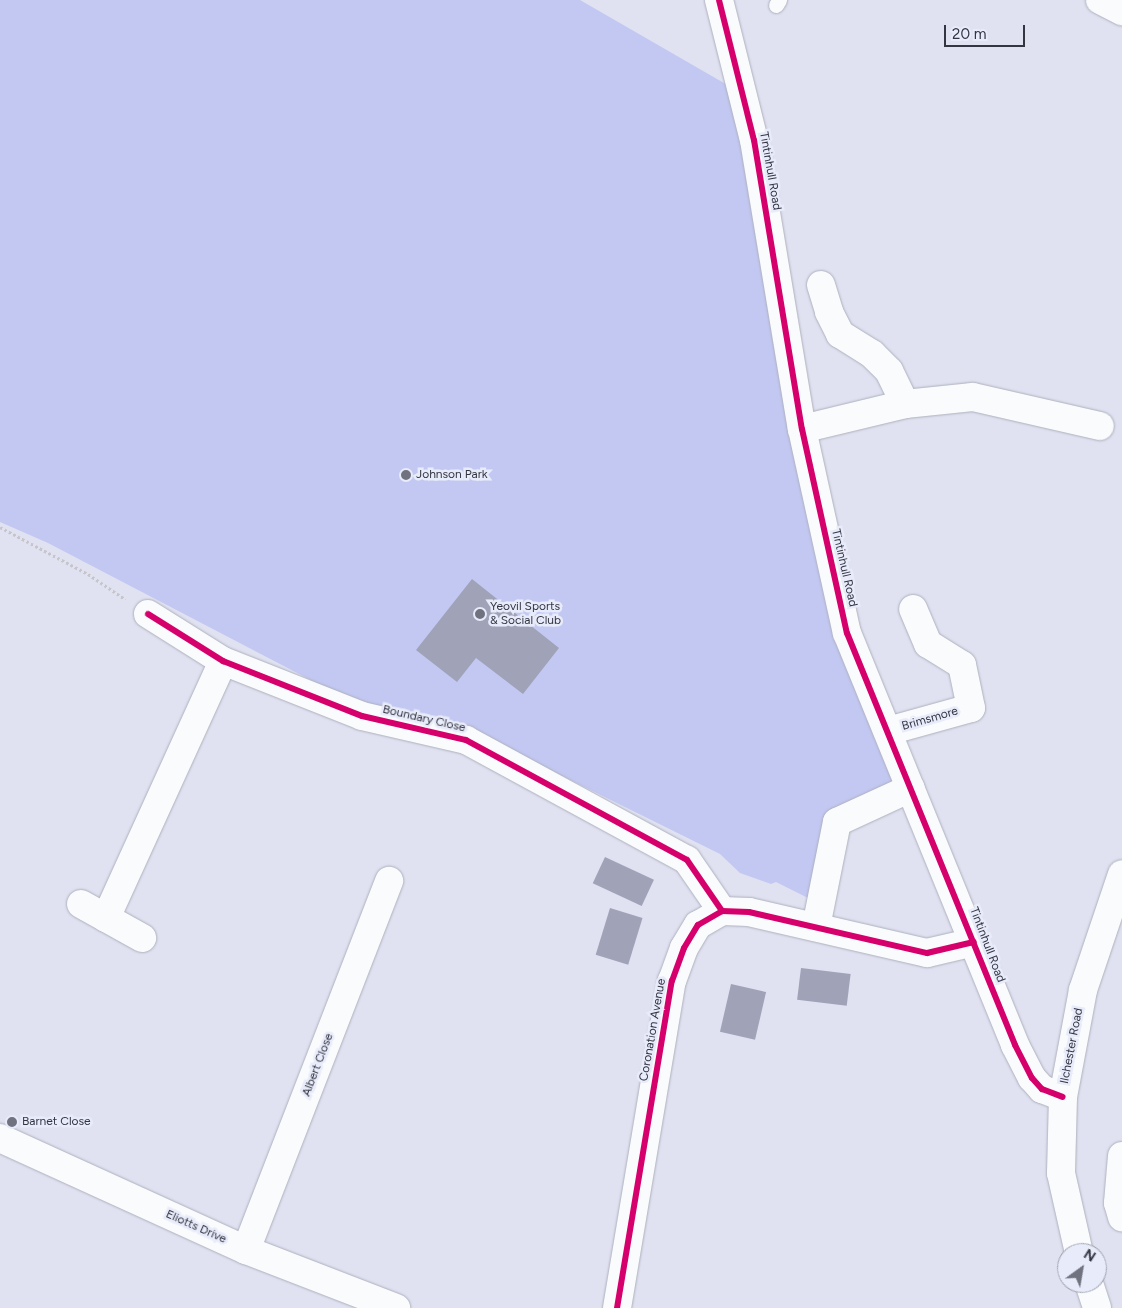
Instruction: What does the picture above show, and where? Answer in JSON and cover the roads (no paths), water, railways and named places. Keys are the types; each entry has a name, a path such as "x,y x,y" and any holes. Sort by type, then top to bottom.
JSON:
{"main road":[{"name":"Tintinhull Road","path":"719,0 754,140 802,429 847,633 1015,1046 1032,1078 1042,1088 1063,1097"},
{"path":"1100,0 1122,11"},
{"path":"821,285 829,312 840,334 872,354 889,371 905,404"},
{"path":"802,429 905,404 973,397 1100,426"},
{"name":"Brimsmore","path":"888,731 971,708 962,665 928,644 913,609"},
{"name":"Boundary Close","path":"148,614 223,661 362,716 466,740 687,860 722,911"},
{"path":"106,918 223,661"},
{"path":"816,927 837,822 911,788"},
{"name":"Ilchester Road","path":"1077,1243 1061,1173 1063,1097 1083,990 1122,874"},
{"name":"Albert Close","path":"246,1250 389,881"},
{"path":"81,904 142,938"},
{"path":"722,911 749,912 926,953 974,942"},
{"name":"Coronation Avenue","path":"617,1308 672,981 684,948 698,925 722,911"},
{"name":"Eliotts Drive","path":"0,1138 246,1250 396,1308"},
{"path":"1122,1156 1118,1203 1122,1217"},
{"path":"1092,1293 1097,1308"}],"place":[{"name":"Johnson Park","path":"406,475"},
{"name":"Yeovil Sports & Social Club","path":"480,614"},
{"name":"Barnet Close","path":"12,1122"}]}
